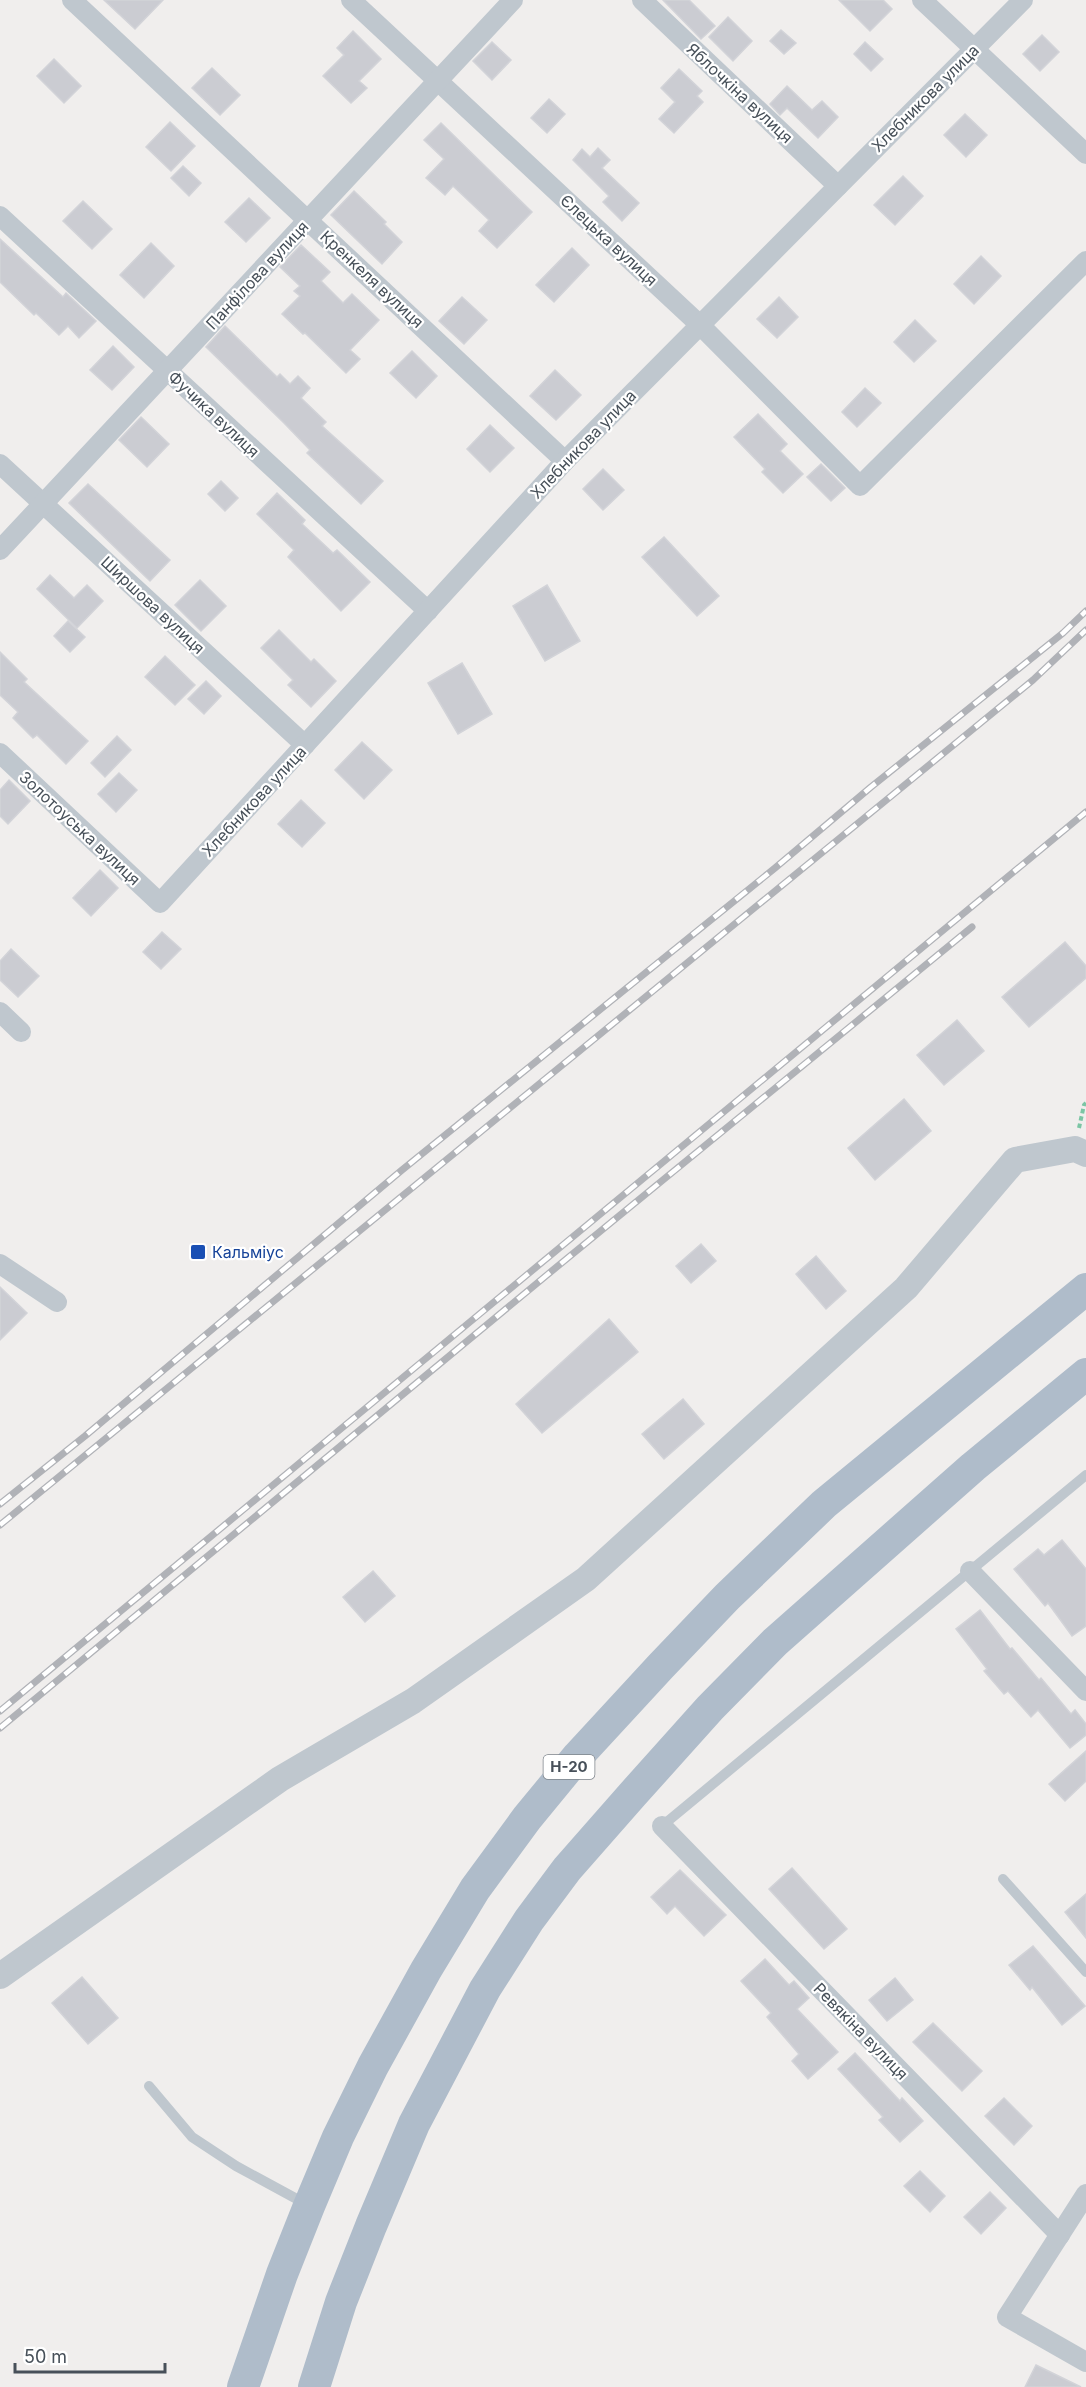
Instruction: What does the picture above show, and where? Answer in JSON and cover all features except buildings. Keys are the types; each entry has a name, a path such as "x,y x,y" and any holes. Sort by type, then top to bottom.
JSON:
{"main road":[{"name":"Н-20","path":"243,2387 282,2274 309,2206 338,2137 373,2066 426,1970 476,1889 527,1818 578,1756 727,1597 824,1504 1086,1289"},
{"path":"314,2387 358,2258 414,2124 485,1989 529,1920 624,1803 710,1708 775,1642 974,1467 1086,1374"}],"street":[{"name":"Кренкеля вулиця","path":"72,0 565,461"},
{"name":"Єлецька вулиця","path":"351,0 700,325 860,486 1086,261"},
{"name":"Панфілова вулиця","path":"0,550 513,0"},
{"name":"Яблочкіна вулиця","path":"642,0 838,186"},
{"path":"922,0 1086,154"},
{"name":"Хлебникова улица","path":"160,903 565,461 1023,0"},
{"name":"Фучика вулиця","path":"0,216 428,611"},
{"name":"Ширшова вулиця","path":"0,465 305,745"},
{"name":"Золотоуська вулиця","path":"0,753 160,903"},
{"path":"0,1012 21,1032"},
{"path":"0,1976 271,1786 413,1701 586,1579 906,1288 1015,1160 1075,1149 1086,1154"},
{"path":"0,1264 57,1302"},
{"path":"970,1571 1086,1691"},
{"name":"Ревякiна вулиця","path":"662,1826 1060,2235"},
{"path":"1086,2194 1008,2317 1086,2362"}],"lane":[{"path":"662,1826 1086,1475"},
{"path":"1003,1879 1086,1972"},
{"path":"149,2086 192,2137 236,2166 309,2206"}],"railway":[{"path":"0,1504 85,1436 402,1170 1063,633 1086,611"},
{"path":"0,1525 1033,680 1086,630"},
{"path":"0,1711 1086,812"},
{"path":"0,1728 972,927"}],"place":[{"name":"Кальміус","path":"198,1252"}]}
